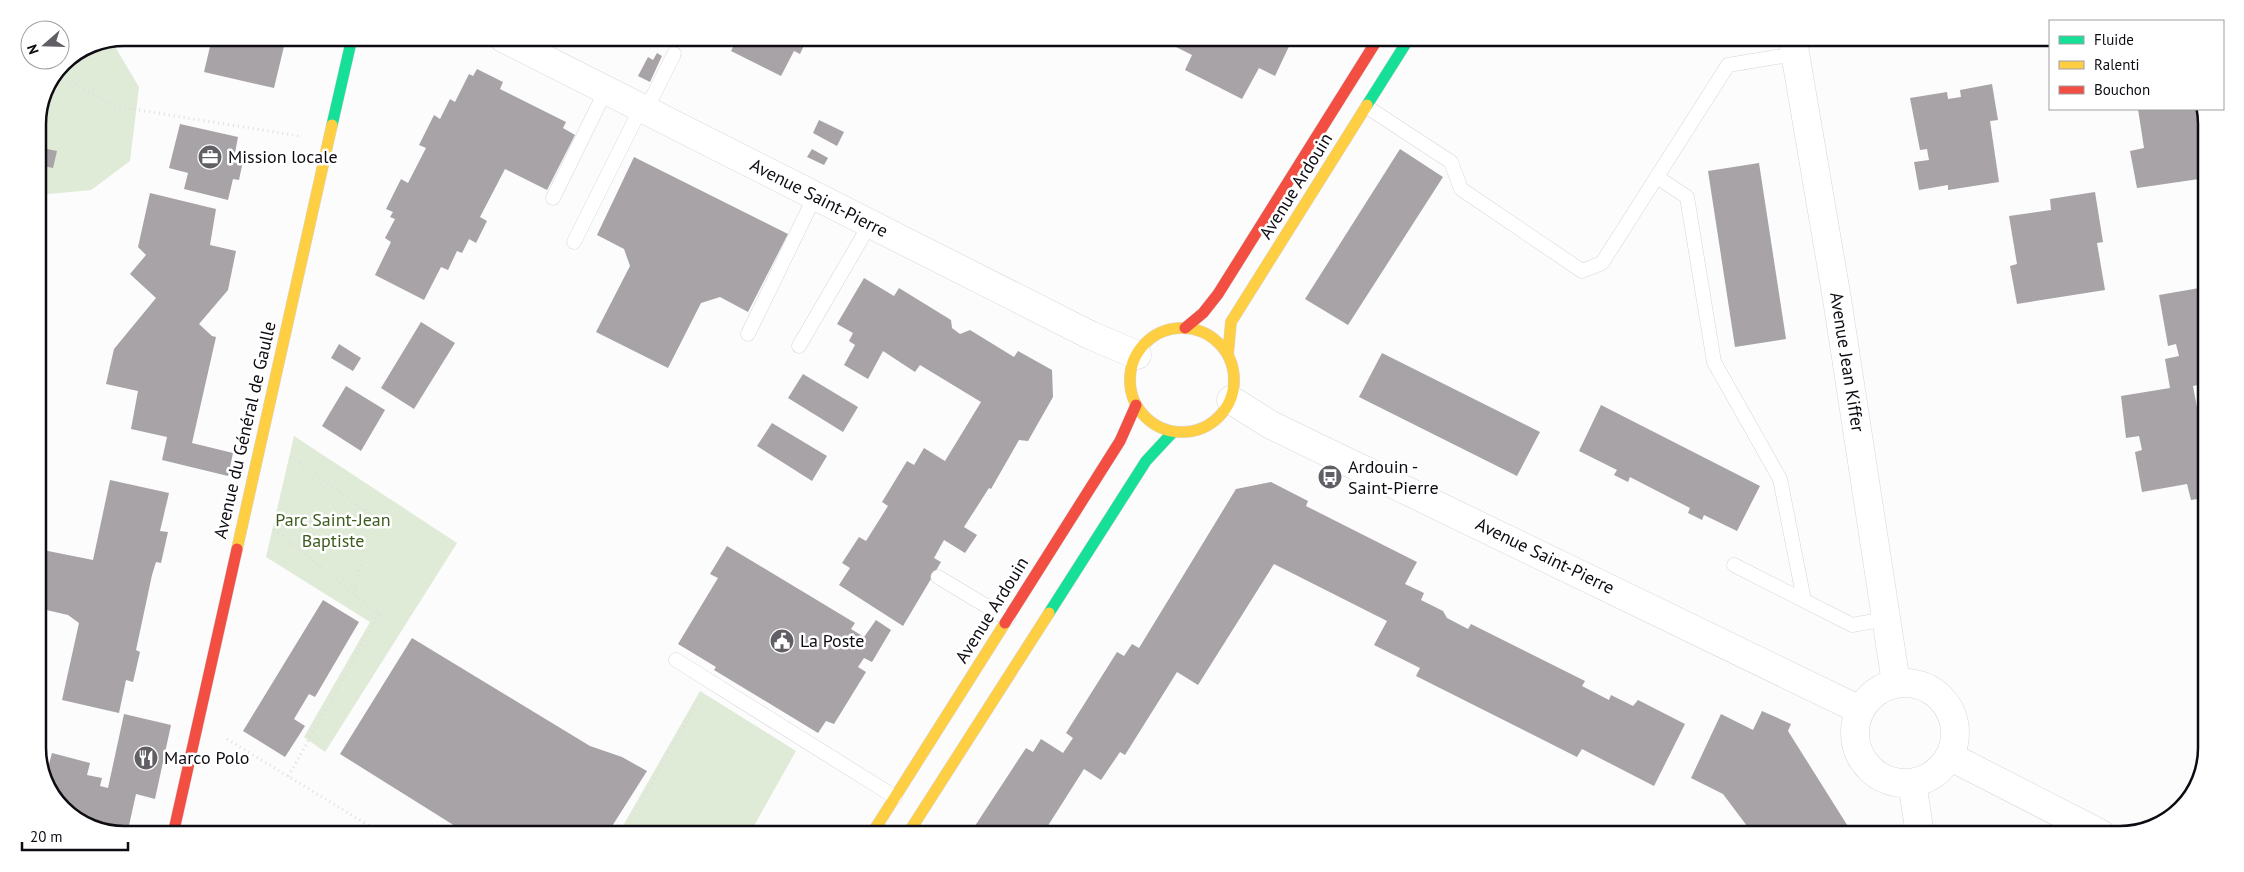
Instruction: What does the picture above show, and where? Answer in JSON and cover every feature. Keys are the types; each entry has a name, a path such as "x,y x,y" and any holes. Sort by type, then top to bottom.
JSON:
{"street":[{"name":"Avenue du Général de Gaulle","path":"175,826 350,46"},
{"name":"Avenue Saint-Pierre","path":"519,46 1090,335 1137,355"},
{"name":"Avenue Ardouin","path":"1185,328 1202,314 1218,294 1373,46"},
{"name":"Avenue Ardouin","path":"1228,354 1231,322 1404,46"},
{"name":"Avenue Jean Kiffer","path":"1794,48 1837,299 1896,683"},
{"path":"1185,328 1202,332 1217,341 1228,354 1233,369 1235,385 1231,400 1221,415 1208,426 1191,432 1173,432 1146,418 1136,405 1131,389 1131,371 1137,355 1145,343 1157,334 1171,329 1185,328"},
{"name":"Avenue Saint-Pierre","path":"1231,400 1271,425 1860,710"},
{"name":"Avenue Ardouin","path":"877,826 1120,441 1136,405"},
{"path":"913,826 1146,461 1173,432"},
{"path":"1909,682 1932,690 1948,706 1956,728 1951,757 1935,774 1912,783 1897,783 1881,778 1866,764 1855,742 1854,728 1860,710 1871,694 1896,683 1909,682"},
{"path":"1951,757 2085,826"},
{"path":"1912,783 1919,826"}],"lane":[{"path":"1366,106 1451,162 1461,189 1582,271 1602,263 1728,65 1794,48"},
{"path":"574,242 643,109 674,54"},
{"path":"552,198 606,90"},
{"path":"1657,177 1687,197 1714,362 1780,479 1804,600"},
{"path":"748,334 815,196"},
{"path":"799,346 870,224"},
{"path":"1734,565 1852,624 1886,619"},
{"path":"938,577 1008,619"},
{"path":"676,660 896,797"}],"path":[{"path":"63,77 114,106 329,141"},
{"path":"262,436 371,515 354,594"},
{"path":"246,506 379,614 288,776"},
{"path":"627,826 698,701"},
{"path":"198,721 369,826"}],"green space":[{"path":"115,47 139,87 130,161 91,190 46,194 46,124 52,94 59,81 81,59 94,52 109,48"},
{"name":"Parc Saint-Jean Baptiste","path":"294,436 457,543 325,752 304,737 370,622 266,557"},
{"path":"700,691 796,751 754,826 623,826"}],"building":[{"path":"210,46 284,46 274,88 204,72"},
{"path":"734,46 804,46 800,54 794,51 781,76 731,51"},
{"path":"1174,46 1289,46 1275,76 1259,68 1242,99 1185,70 1192,55"},
{"path":"657,53 662,56 650,82 638,76 648,57 653,60"},
{"path":"477,69 503,82 500,89 566,122 563,128 575,135 547,190 505,169 480,217 487,221 476,243 469,239 462,253 457,251 448,270 441,267 424,300 375,275 391,242 385,238 395,219 390,217 393,212 386,209 401,179 408,183 426,148 419,145 434,115 440,119 450,99 455,102 469,74 473,76"},
{"path":"1992,84 1998,120 1990,121 1999,182 1948,190 1948,185 1919,190 1914,162 1929,160 1927,149 1920,150 1910,98 1947,92 1948,99 1961,97 1960,90"},
{"path":"2138,110 2196,110 2198,119 2198,179 2137,188 2130,151 2144,148"},
{"path":"819,120 844,132 837,146 813,133"},
{"path":"180,124 238,137 235,153 244,156 239,180 233,179 228,200 184,189 188,173 169,168"},
{"path":"46,149 57,151 53,168 46,167"},
{"path":"812,149 828,158 824,165 807,157"},
{"path":"1400,149 1443,177 1348,325 1305,299"},
{"path":"634,157 788,234 748,312 720,297 701,303 668,368 596,332 630,266 624,249 597,235"},
{"path":"1759,163 1786,339 1735,347 1708,171"},
{"path":"2095,192 2103,242 2097,243 2105,290 2017,304 2010,266 2017,264 2009,216 2051,210 2050,199"},
{"path":"150,193 216,209 210,245 236,251 228,290 199,324 212,336 216,337 192,443 233,453 228,476 162,460 167,437 131,429 138,391 106,384 114,349 156,298 130,274 146,255 138,247"},
{"path":"864,278 894,296 899,288 951,320 952,328 960,334 970,330 1014,357 1018,351 1052,370 1053,397 1028,441 1019,440 991,489 989,488 964,527 977,535 965,553 944,540 934,558 941,562 903,626 839,585 850,568 842,563 859,537 866,541 888,506 882,502 907,461 914,465 924,448 945,461 981,402 920,365 915,372 883,351 868,379 844,365 855,345 849,341 853,333 837,324"},
{"path":"2198,288 2198,385 2193,386 2198,413 2198,499 2191,500 2187,484 2142,492 2135,452 2142,450 2139,436 2126,438 2121,396 2170,388 2165,359 2179,356 2176,344 2168,346 2159,295"},
{"path":"421,322 455,343 414,409 381,388"},
{"path":"339,344 361,358 353,371 331,358"},
{"path":"1382,353 1540,432 1517,476 1359,397"},
{"path":"803,374 858,407 843,432 788,398"},
{"path":"346,386 385,410 361,451 322,426"},
{"path":"1601,405 1760,486 1737,531 1704,515 1702,520 1688,513 1690,508 1630,477 1628,482 1614,475 1617,470 1579,451"},
{"path":"772,423 827,456 812,481 757,446"},
{"path":"110,480 169,493 160,531 168,532 161,563 156,562 152,575 136,650 140,652 133,682 126,680 119,713 62,700 79,623 68,615 46,610 46,551 93,560"},
{"path":"1271,482 1308,501 1306,506 1417,562 1405,584 1424,593 1421,600 1443,611 1447,618 1468,629 1471,624 1585,681 1582,686 1609,700 1611,695 1633,706 1638,700 1685,724 1654,786 1582,749 1577,757 1416,676 1420,668 1374,645 1387,621 1274,564 1198,685 1177,672 1125,755 1120,752 1101,780 1084,769 1048,826 975,826 1026,748 1033,752 1041,739 1063,753 1073,738 1066,733 1117,652 1124,656 1132,644 1139,648 1236,489"},
{"name":"La Poste","path":"727,546 855,623 851,629 864,637 876,620 891,630 872,662 864,658 858,667 866,672 834,724 826,721 818,733 714,670 716,667 678,644 718,578 710,574"},
{"path":"323,600 359,622 315,697 309,694 294,719 305,726 285,757 243,731"},
{"path":"412,638 590,746 622,757 647,771 612,826 455,826 340,754"},
{"path":"1762,711 1791,724 1788,731 1848,826 1747,826 1723,794 1691,778 1721,714 1753,730"},
{"path":"124,714 171,725 155,799 136,794 129,826 99,822 77,810 69,803 52,778 48,764 52,753 90,763 87,775 102,778 100,786 108,788"}],"traffic: fast":[{"path":"332,125 350,46"},
{"path":"1367,105 1404,46"},
{"path":"1049,613 1146,461 1173,432"}],"traffic: slow":[{"path":"1228,354 1231,322 1367,105"},
{"path":"237,549 332,125"},
{"path":"1182,328 1202,332 1219,343 1230,360 1234,380 1230,400 1219,417 1202,428 1182,432 1162,428 1145,417 1134,400 1130,380 1134,360 1145,343 1162,332 1182,328"},
{"path":"913,826 1049,613"},
{"path":"877,826 1005,623"}],"traffic: jam":[{"path":"1185,328 1203,313 1218,294 1373,46"},
{"path":"1005,623 1120,441 1136,405"},
{"path":"175,826 237,549"}],"place":[{"name":"Mission locale","path":"210,157"},
{"name":"Ardouin - Saint-Pierre","path":"1330,477"},
{"name":"La Poste","path":"782,641"},
{"name":"Marco Polo","path":"146,758"}]}
